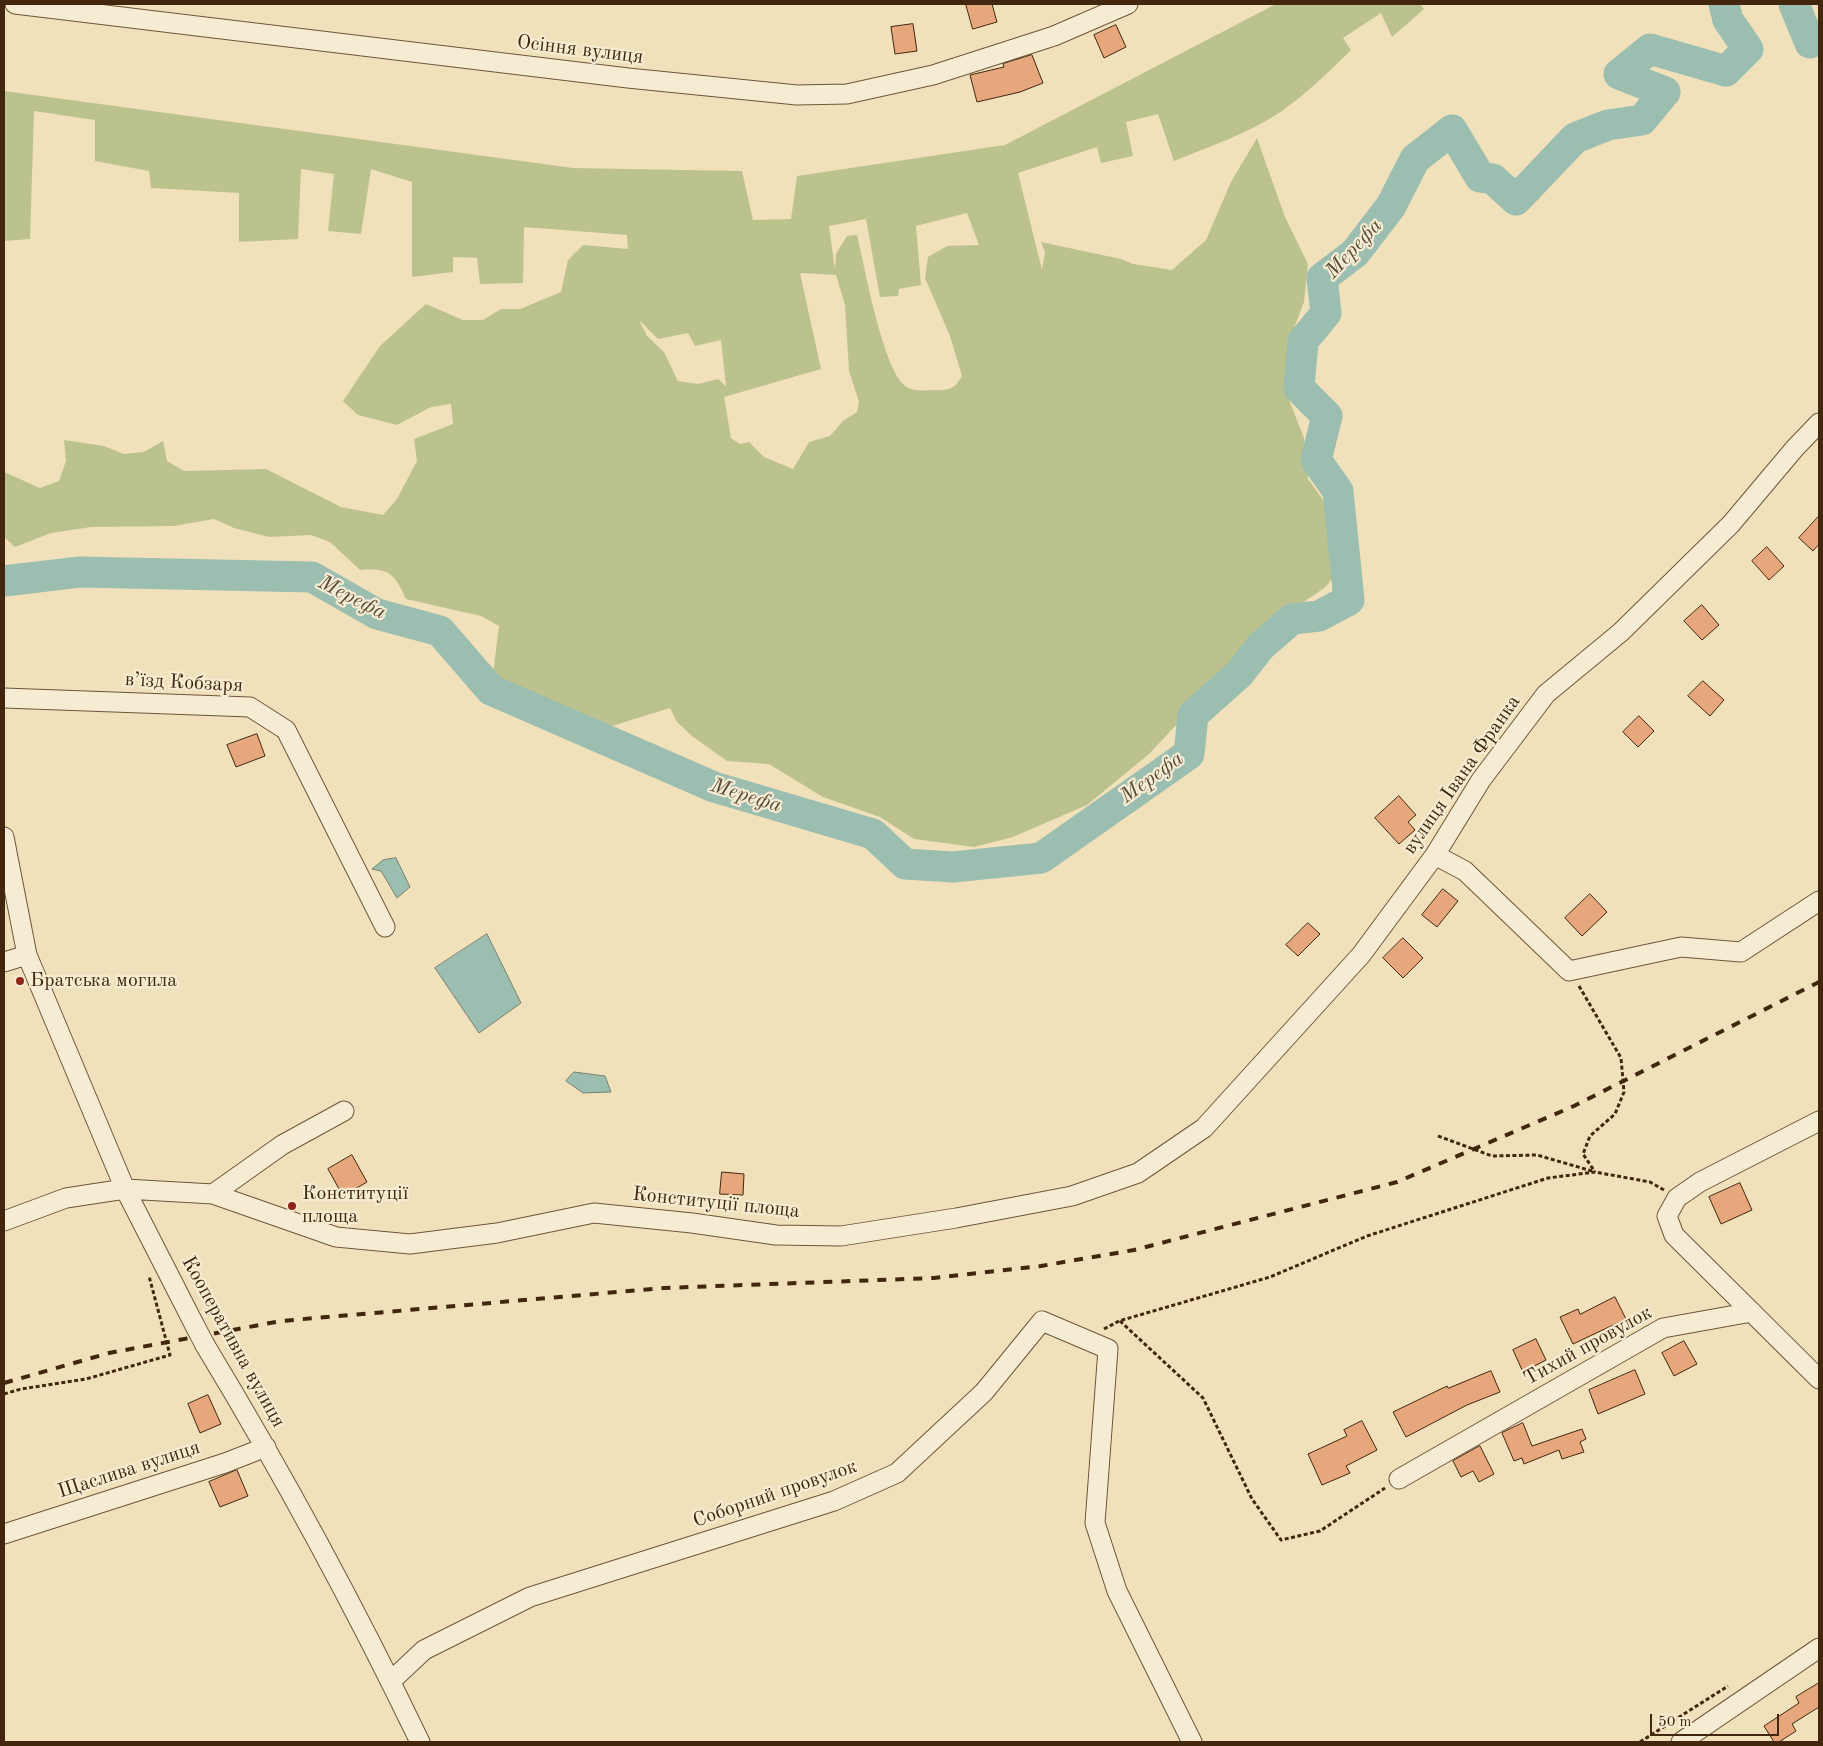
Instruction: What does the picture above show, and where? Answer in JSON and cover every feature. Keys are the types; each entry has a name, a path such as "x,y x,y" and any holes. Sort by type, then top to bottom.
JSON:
{"street":[{"name":"Осіння вулиця","path":"15,4 618,77 797,95 847,94 933,75 1054,36 1128,4"},
{"name":"вулиця Івана Франка","path":"1204,1128 1360,955 1435,855 1481,780 1546,694 1621,632 1731,524 1795,448 1819,423"},
{"name":"в’їзд Кобзаря","path":"4,698 250,707 286,730 385,927"},
{"name":"Кооперативна вулиця","path":"4,837 26,954 125,1189 205,1345 266,1447 390,1681 420,1742"},
{"path":"1435,855 1465,871 1569,971 1682,947 1741,952 1819,901"},
{"path":"4,962 26,954"},
{"path":"213,1194 282,1145 344,1111"},
{"path":"1819,1121 1700,1182 1678,1198 1666,1216 1674,1235 1819,1379"},
{"name":"Конституції площа","path":"4,1221 66,1198 125,1189 213,1194 336,1237 410,1244 497,1233 594,1213 692,1223 776,1235 841,1236 956,1218 1072,1196 1138,1173 1204,1128"},
{"name":"Тихий провулок","path":"1399,1478 1664,1328 1752,1312"},
{"name":"Соборний провулок","path":"390,1681 424,1650 530,1597 834,1501 897,1474 984,1392 1042,1321 1108,1349 1095,1523 1117,1591 1192,1742"},
{"name":"Щаслива вулиця","path":"4,1534 225,1463 266,1447"},
{"path":"1680,1742 1819,1648"}],"path":[{"path":"1569,971 1592,1006 1621,1058 1624,1092 1615,1114 1590,1136 1583,1154 1595,1172"},
{"path":"1438,1136 1492,1156 1537,1155 1595,1172 1650,1182 1678,1198"},
{"path":"1084,1339 1119,1321 1270,1277 1367,1236 1548,1178 1595,1172"},
{"path":"4,1394 21,1389 86,1379 170,1355 147,1272"},
{"path":"1119,1321 1203,1398 1252,1499 1281,1540 1320,1531 1399,1478"}],"green space":[{"path":"1276,4 1420,4 1424,9 1392,37 1381,13 1343,38 1351,50 1318,82 1282,111 1243,133 1174,161 1158,114 1126,122 1133,156 1101,163 1097,147 1018,173 1042,270 1045,252 1041,242 1121,259 1133,264 1172,270 1206,240 1231,182 1257,138 1285,217 1308,264 1304,302 1290,339 1289,400 1304,438 1308,479 1331,511 1337,572 1326,586 1297,609 1292,619 1255,634 1243,650 1200,691 1177,724 1149,754 1087,805 1013,837 974,847 914,839 880,817 823,797 769,764 727,761 692,736 677,722 670,708 612,726 553,711 516,693 491,690 499,626 481,616 406,599 398,583 389,574 378,570 360,570 330,542 311,535 269,537 234,528 214,519 174,526 91,527 51,533 15,547 4,537 4,472 40,488 59,481 66,461 64,440 104,446 124,454 144,452 163,441 167,461 184,471 266,469 341,507 383,515 397,499 417,461 414,439 453,424 451,404 431,407 397,425 358,415 343,401 380,346 426,304 463,320 483,320 501,309 520,309 561,292 568,260 583,245 628,249 627,235 524,227 523,283 480,284 477,258 453,257 453,272 412,277 412,182 371,169 361,234 328,231 334,174 301,169 298,239 239,242 239,193 151,188 149,171 95,161 95,120 34,111 30,239 4,241 4,91 573,168 742,171 753,220 791,219 797,176 1005,145","holes":["967,213 979,245 947,246 928,257 925,278 950,336 962,376 957,384 947,389 910,389 904,385 896,374 882,337 857,235 847,236 836,254 835,270 829,226 866,219 880,297 898,296 899,289 921,285 916,226","800,273 836,275 845,305 849,371 859,402 857,412 843,421 830,436 809,442 793,469 764,457 749,442 740,444 731,438 724,397 821,369","639,320 658,339 688,333 695,346 721,340 726,386 718,379 698,384 678,381 664,352 647,336"]}],"shaded area":[{"path":"396,858 410,887 397,898 381,871 372,869 383,860"},
{"path":"487,934 521,1003 479,1033 435,968"},
{"path":"574,1072 605,1076 611,1092 583,1093 566,1081"}],"building":[{"path":"966,4 992,4 997,22 973,29"},
{"path":"913,24 917,51 895,54 891,27"},
{"path":"1116,25 1126,47 1104,58 1094,35"},
{"path":"1032,55 1043,83 1020,92 977,102 970,75 1004,67 1003,64"},
{"path":"1819,516 1819,544 1813,551 1799,538"},
{"path":"1767,547 1784,566 1769,580 1752,561"},
{"path":"1702,605 1719,625 1702,640 1684,621"},
{"path":"1703,681 1724,700 1710,716 1688,696"},
{"path":"1639,716 1654,731 1638,747 1623,732"},
{"path":"257,734 265,756 236,767 227,745"},
{"path":"1399,796 1416,815 1408,822 1415,830 1399,844 1375,818"},
{"path":"1443,889 1458,901 1437,927 1422,915"},
{"path":"1590,894 1607,912 1582,936 1565,918"},
{"path":"1308,923 1320,934 1298,956 1286,945"},
{"path":"1403,938 1423,958 1403,978 1383,958"},
{"path":"352,1155 367,1182 343,1196 328,1169"},
{"path":"722,1172 744,1174 743,1195 720,1194"},
{"path":"1740,1183 1752,1210 1721,1224 1709,1197"},
{"path":"1615,1297 1626,1319 1573,1344 1560,1317 1578,1309 1580,1314"},
{"path":"1536,1339 1546,1360 1523,1372 1513,1350"},
{"path":"1684,1341 1697,1364 1674,1376 1662,1353"},
{"path":"1635,1370 1645,1394 1598,1414 1589,1390"},
{"path":"1491,1371 1500,1392 1467,1405 1406,1437 1393,1412 1447,1386 1448,1388"},
{"path":"208,1395 221,1424 200,1433 188,1404"},
{"path":"1362,1421 1377,1450 1346,1466 1350,1473 1322,1485 1308,1454 1347,1436 1344,1430"},
{"path":"1523,1423 1532,1446 1582,1429 1586,1439 1580,1442 1584,1452 1562,1459 1559,1450 1524,1464 1522,1458 1514,1461 1502,1433"},
{"path":"1480,1446 1494,1474 1479,1482 1473,1471 1461,1477 1453,1461"},
{"path":"237,1470 248,1496 220,1507 209,1482"},
{"path":"1819,1683 1819,1707 1792,1724 1796,1731 1779,1742 1774,1742 1764,1726 1799,1703 1796,1697"}],"waterway":[{"name":"Мерефа","path":"4,581 80,572 312,577 377,614 440,631 491,690 714,787 873,834 905,864 953,867 1041,858 1189,754 1193,715 1239,674 1261,646 1292,619 1319,616 1349,600 1338,491 1316,460 1327,416 1299,388 1303,341 1326,313 1322,278 1355,253 1391,206 1415,159 1452,130 1480,177 1493,179 1516,200 1575,138 1608,125 1642,120 1665,92 1619,74 1650,49 1726,71 1748,49 1728,20 1724,4"},
{"name":"Мерефа","path":"1794,4 1810,43 1819,38"}],"railway":[{"path":"4,1383 109,1353 281,1321 664,1288 934,1278 1041,1266 1134,1250 1397,1182 1574,1106 1819,982"}],"place":[{"name":"Братська могила","path":"20,981"},
{"name":"Конституції площа","path":"292,1206"}]}
